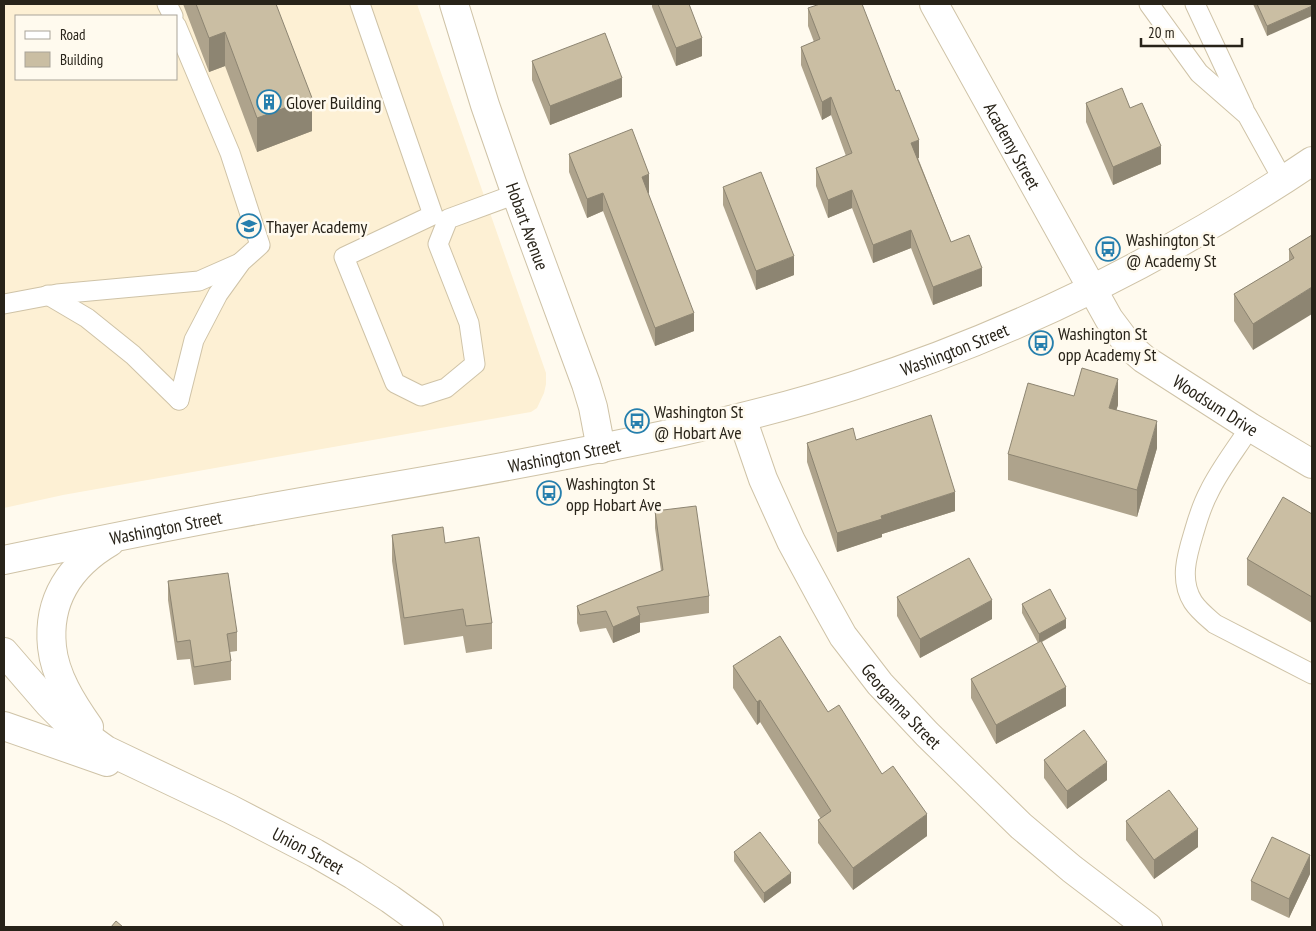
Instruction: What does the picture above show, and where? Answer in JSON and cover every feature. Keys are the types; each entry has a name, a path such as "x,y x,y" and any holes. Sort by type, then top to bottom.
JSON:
{"main road":[{"name":"Hobart Avenue","path":"454,4 485,106 586,384 593,407 601,449"},
{"name":"Academy Street","path":"934,4 1091,288"},
{"name":"Washington Street","path":"4,560 238,513 418,483 601,449 742,418 837,391 899,370 998,331 1091,288 1198,232 1312,161"},
{"name":"Woodsum Drive","path":"1091,288 1119,333 1130,347 1144,359 1312,464"},
{"name":"Georganna Street","path":"742,418 763,478 791,541 844,636 874,676 915,722 1021,826 1072,869 1148,927"},
{"path":"121,536 99,548 70,575 61,591 54,610 51,628 52,648 57,669 65,689 76,709 91,729 109,744 180,786"},
{"name":"Union Street","path":"4,652 66,721 106,750 315,853 390,899 429,927"},
{"name":"Union Street","path":"4,726 180,786"}],"lane":[{"path":"360,4 433,215 344,258 395,383 421,396 446,388 475,364 469,323 438,244 448,219 516,194"},
{"path":"1149,4 1198,73 1247,115"},
{"path":"1195,4 1247,115 1283,180"},
{"path":"48,295 87,318 133,355 179,400 194,340 218,294 241,262 260,245 230,153 178,30"},
{"path":"4,304 48,295 199,281 241,262"},
{"path":"1250,427 1202,506 1186,559 1187,587 1192,601 1202,614 1215,624 1312,674"}],"shaded area":[{"name":"Thayer Academy","path":"4,4 417,4 546,373 544,393 537,408 531,412 63,495 4,508"}],"building":[{"path":"196,4 276,4 312,98 257,118 225,32 209,38"},
{"path":"658,4 689,4 702,38 676,48"},
{"path":"820,4 862,4 896,91 899,90 919,140 911,143 951,242 969,235 982,268 933,287 911,230 873,245 852,190 828,200 816,168 852,153 831,97 822,102 801,47 820,39 808,8"},
{"path":"1257,4 1312,4 1312,6 1267,26"},
{"path":"605,33 622,78 550,106 532,61"},
{"path":"1122,88 1130,108 1142,103 1161,146 1113,167 1086,103"},
{"path":"632,129 649,174 642,177 694,313 655,328 603,193 587,199 569,154"},
{"path":"761,172 794,256 756,271 723,187"},
{"path":"1312,235 1312,287 1253,324 1234,294 1294,258 1289,249"},
{"path":"1082,368 1118,379 1109,408 1157,421 1137,490 1008,454 1028,383 1074,396"},
{"path":"931,415 955,492 881,516 882,519 837,533 807,443 853,428 856,440"},
{"path":"1283,497 1312,514 1312,597 1247,559"},
{"path":"696,506 709,596 637,607 640,615 613,627 606,611 580,615 577,606 663,570 655,511"},
{"path":"443,527 445,543 479,537 492,623 466,626 463,609 404,618 392,535"},
{"path":"969,558 992,600 920,639 897,597"},
{"path":"228,573 237,632 227,634 231,661 194,667 190,640 177,642 168,581"},
{"path":"1050,589 1066,619 1039,634 1022,604"},
{"path":"780,636 828,712 839,705 882,774 893,766 927,814 853,868 818,820 831,811 760,700 757,702 733,666"},
{"path":"1041,641 1066,687 996,725 971,679"},
{"path":"1084,730 1107,762 1067,791 1044,760"},
{"path":"1169,790 1198,829 1154,860 1126,821"},
{"path":"760,832 791,873 764,893 734,852"},
{"path":"1272,837 1310,855 1289,899 1251,881"},
{"path":"116,921 123,927 111,927"}],"place":[{"name":"Glover Building","path":"269,102"},
{"name":"Thayer Academy","path":"249,226"},
{"name":"Washington St @ Academy St","path":"1108,249"},
{"name":"Washington St opp Academy St","path":"1041,343"},
{"name":"Washington St @ Hobart Ave","path":"637,421"},
{"name":"Washington St opp Hobart Ave","path":"549,493"}]}
